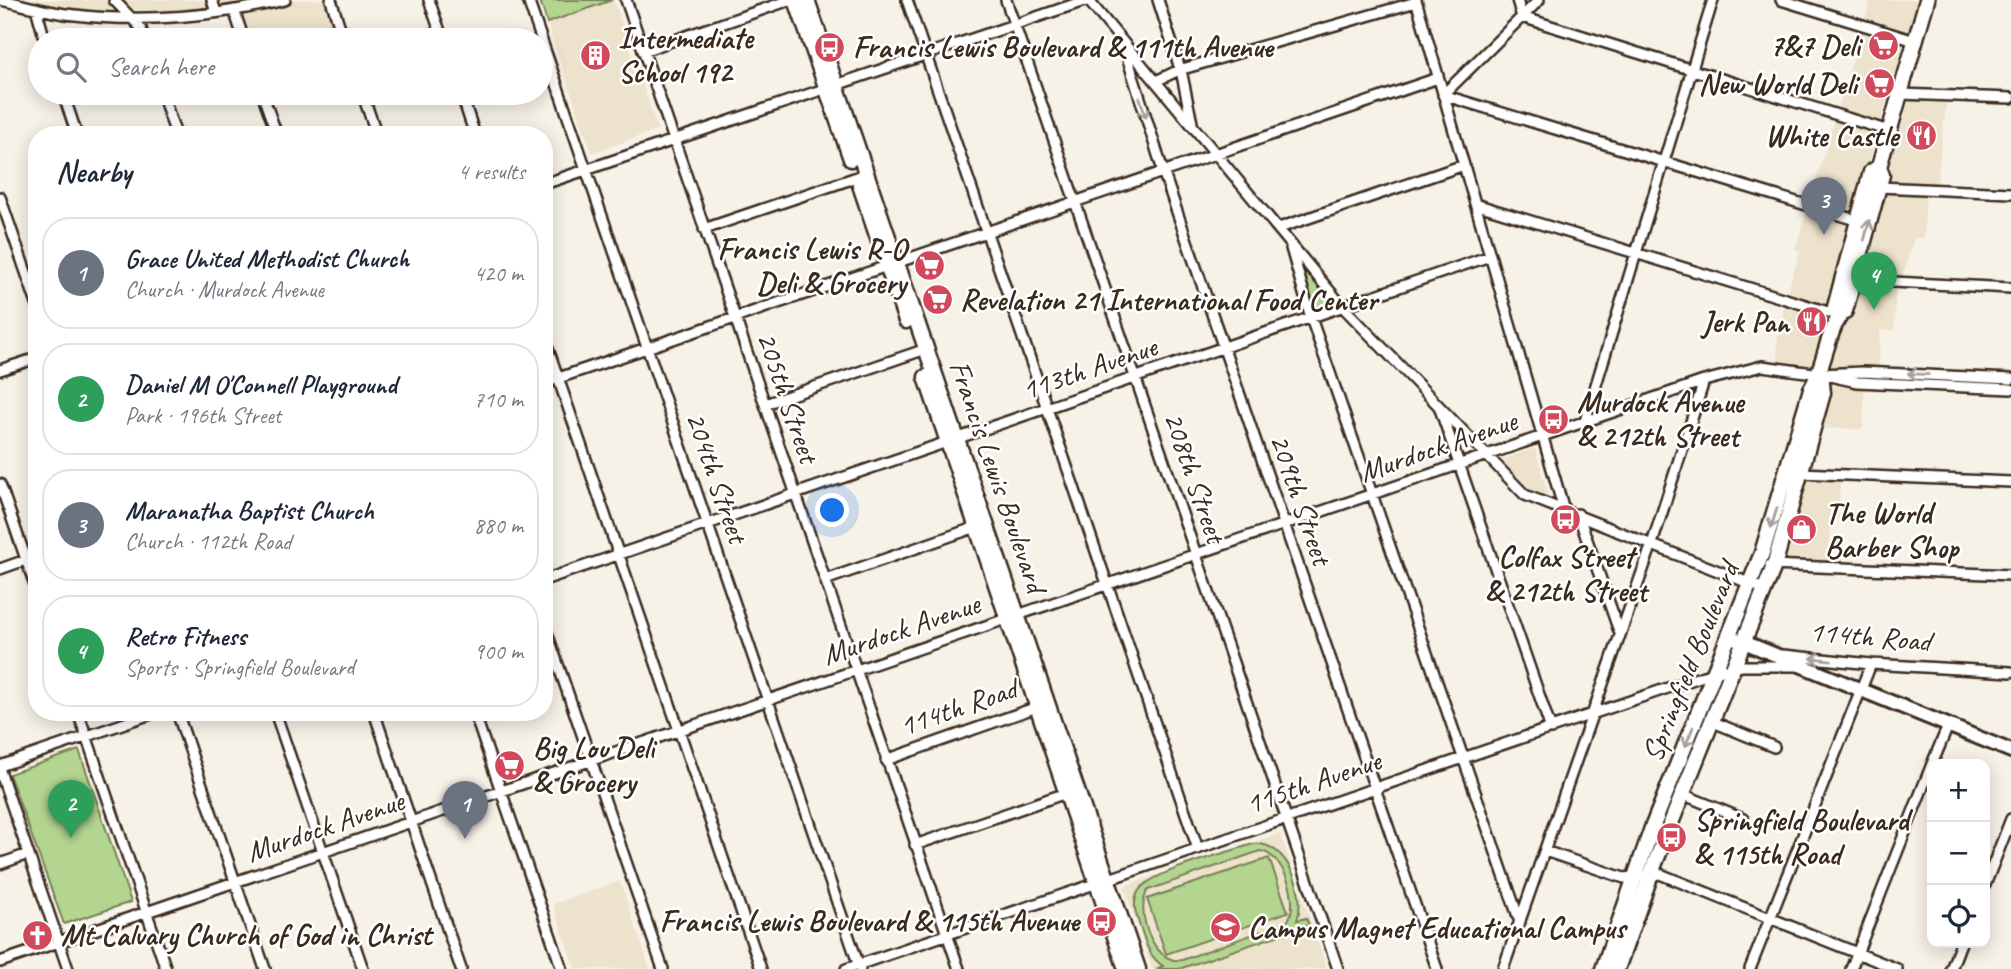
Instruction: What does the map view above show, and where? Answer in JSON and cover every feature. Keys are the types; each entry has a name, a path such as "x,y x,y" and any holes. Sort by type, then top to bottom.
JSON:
{"main road":[{"name":"Francis Lewis Boulevard","path":"796,0 831,86"},
{"name":"Francis Lewis Boulevard","path":"807,0 831,86 1071,791 1102,881 1138,969"},
{"name":"Springfield Boulevard","path":"1838,315 1845,311 1854,280 1882,176 1879,167 1927,0"},
{"name":"Springfield Boulevard","path":"1757,586 1758,564 1811,389 1821,374 1838,315 1835,307 1856,220 1871,172 1879,167"},
{"name":"Springfield Boulevard","path":"1603,969 1634,878 1714,674 1736,639 1757,586 1773,565 1823,393 1821,374"},
{"name":"Springfield Boulevard","path":"1617,969 1650,875 1732,669 1736,639"},
{"name":"114th Road","path":"1736,639 1771,654"},
{"name":"115th Avenue","path":"1771,654 2011,751"},
{"name":"Francis Lewis Boulevard","path":"1102,881 1126,969"}],"street":[{"path":"1,0 74,15 129,17 216,12 285,0"},
{"path":"114,0 141,28"},
{"path":"212,0 216,12"},
{"path":"331,0 340,28"},
{"path":"429,0 439,28"},
{"name":"204th Street","path":"528,0 538,28"},
{"name":"205th Street","path":"626,0 958,969"},
{"path":"643,51 790,0"},
{"path":"907,0 1198,849"},
{"name":"208th Street","path":"1006,0 1338,969"},
{"path":"553,181 1088,0 1343,307 1525,495 1757,586"},
{"path":"1158,0 1193,127"},
{"path":"1517,0 1522,17"},
{"path":"1443,94 1539,0"},
{"path":"1585,421 1713,0"},
{"path":"1781,0 1915,41"},
{"path":"1156,81 1179,70 1416,1 1564,510"},
{"path":"36,8 42,28"},
{"path":"234,10 240,28"},
{"path":"1522,17 1889,131"},
{"name":"209th Street","path":"1123,44 1223,348 1437,969"},
{"name":"204th Street","path":"553,73 859,967"},
{"path":"553,380 1438,78"},
{"path":"1443,94 1856,220"},
{"path":"1900,94 2011,98"},
{"path":"67,105 74,126"},
{"path":"166,105 173,126"},
{"path":"266,105 274,126"},
{"path":"366,105 374,126"},
{"path":"465,105 472,126"},
{"path":"1279,228 1464,165"},
{"path":"704,229 861,175"},
{"path":"1879,187 2011,193"},
{"path":"0,197 28,278"},
{"path":"1475,204 1636,251 1838,315"},
{"path":"1290,242 1311,318 1520,922"},
{"name":"113th Avenue","path":"553,577 1490,256"},
{"path":"1854,280 2011,288"},
{"path":"765,404 921,350"},
{"path":"0,370 28,361"},
{"path":"553,362 761,969"},
{"name":"Murdock Avenue","path":"0,962 1585,421 1753,367 1784,367 1821,374 1862,372 2011,389"},
{"name":"Murdock Avenue","path":"1956,381 2011,379"},
{"path":"1503,969 1593,714 1704,381"},
{"path":"1438,404 1551,729"},
{"path":"1800,473 2011,482"},
{"path":"0,484 28,566"},
{"path":"1578,514 1619,632"},
{"path":"825,580 982,525"},
{"path":"0,569 26,560"},
{"path":"1758,564 2011,575"},
{"path":"553,650 663,969"},
{"name":"114th Road","path":"1771,654 1871,664 2011,672"},
{"path":"1750,969 1871,664"},
{"name":"115th Avenue","path":"846,969 859,967 946,934 1714,674 1742,666 1801,666"},
{"name":"114th Road","path":"886,760 1043,705"},
{"path":"81,721 166,969"},
{"path":"68,969 0,768 132,721"},
{"path":"180,721 265,969"},
{"path":"278,721 363,969"},
{"path":"377,721 461,969"},
{"path":"477,721 562,969"},
{"path":"1711,721 1774,747"},
{"path":"1934,759 1948,726"},
{"path":"1851,969 1927,777"},
{"path":"915,845 1071,791"},
{"path":"1682,794 1743,819"},
{"path":"1990,872 2011,819"},
{"path":"1545,851 1624,877 1660,874 1897,969"},
{"path":"0,864 28,854"},
{"path":"1951,969 1959,948"}],"shaded area":[{"path":"26,0 328,0 337,28 244,28 236,4 173,10 68,9"},
{"name":"Intermediate School 192","path":"614,0 658,130 592,153 553,40 553,28 549,28 547,23"},
{"path":"1871,0 1917,0 1859,195 1813,369 1778,364 1777,344 1786,295 1800,252 1795,249"},
{"path":"1910,97 1947,97 1936,191 1926,192 1924,238 1914,238 1900,285 1896,285 1894,330 1880,330 1879,377 1865,376 1863,429 1816,428 1840,320 1847,314"},
{"path":"1535,448 1548,495 1528,488 1501,460"},
{"path":"1802,475 1840,476 1839,520 1831,520 1829,566 1777,564"},
{"name":"Campus Magnet Educational Campus","path":"1280,833 1327,969 1152,969 1124,886"},
{"path":"620,881 650,969 575,969 553,904"}],"green space":[{"path":"540,0 612,0 547,23"},
{"path":"1297,257 1341,306 1313,316"},
{"path":"79,750 131,902 64,924 9,774"},
{"path":"1253,844 1265,845 1284,859 1292,871 1299,897 1297,920 1306,918 1309,925 1179,969 1156,969 1163,966 1154,959 1149,950 1138,920 1135,906 1138,892 1157,877 1172,870","holes":["1260,851 1269,854 1288,880 1292,903 1287,922 1182,960 1162,954 1145,922 1144,899 1148,890"]},
{"path":"1269,858 1288,912 1166,954 1147,899"}],"place":[{"name":"7&7 Deli","path":"1883,46"},
{"name":"Francis Lewis Boulevard & 111th Avenue","path":"830,47"},
{"name":"Intermediate School 192","path":"595,55"},
{"name":"New World Deli","path":"1880,84"},
{"name":"White Castle","path":"1921,136"},
{"name":"Maranatha Baptist Church","path":"1824,235"},
{"name":"Francis Lewis R-O Deli & Grocery","path":"929,266"},
{"name":"Revelation 21 International Food Center","path":"937,300"},
{"name":"Retro Fitness","path":"1874,310"},
{"name":"Jerk Pan","path":"1812,322"},
{"name":"Murdock Avenue & 212th Street","path":"1554,419"},
{"name":"Colfax Street & 212th Street","path":"1566,519"},
{"name":"The World Barber Shop","path":"1802,530"},
{"name":"Big Lou Deli & Grocery","path":"510,765"},
{"name":"Springfield Boulevard & 115th Road","path":"1671,837"},
{"name":"Daniel M O'Connell Playground","path":"71,838"},
{"name":"Grace United Methodist Church","path":"465,839"},
{"name":"Francis Lewis Boulevard & 115th Avenue","path":"1102,921"},
{"name":"Campus Magnet Educational Campus","path":"1225,928"},
{"name":"Mt Calvary Church of God in Christ","path":"38,935"}]}
